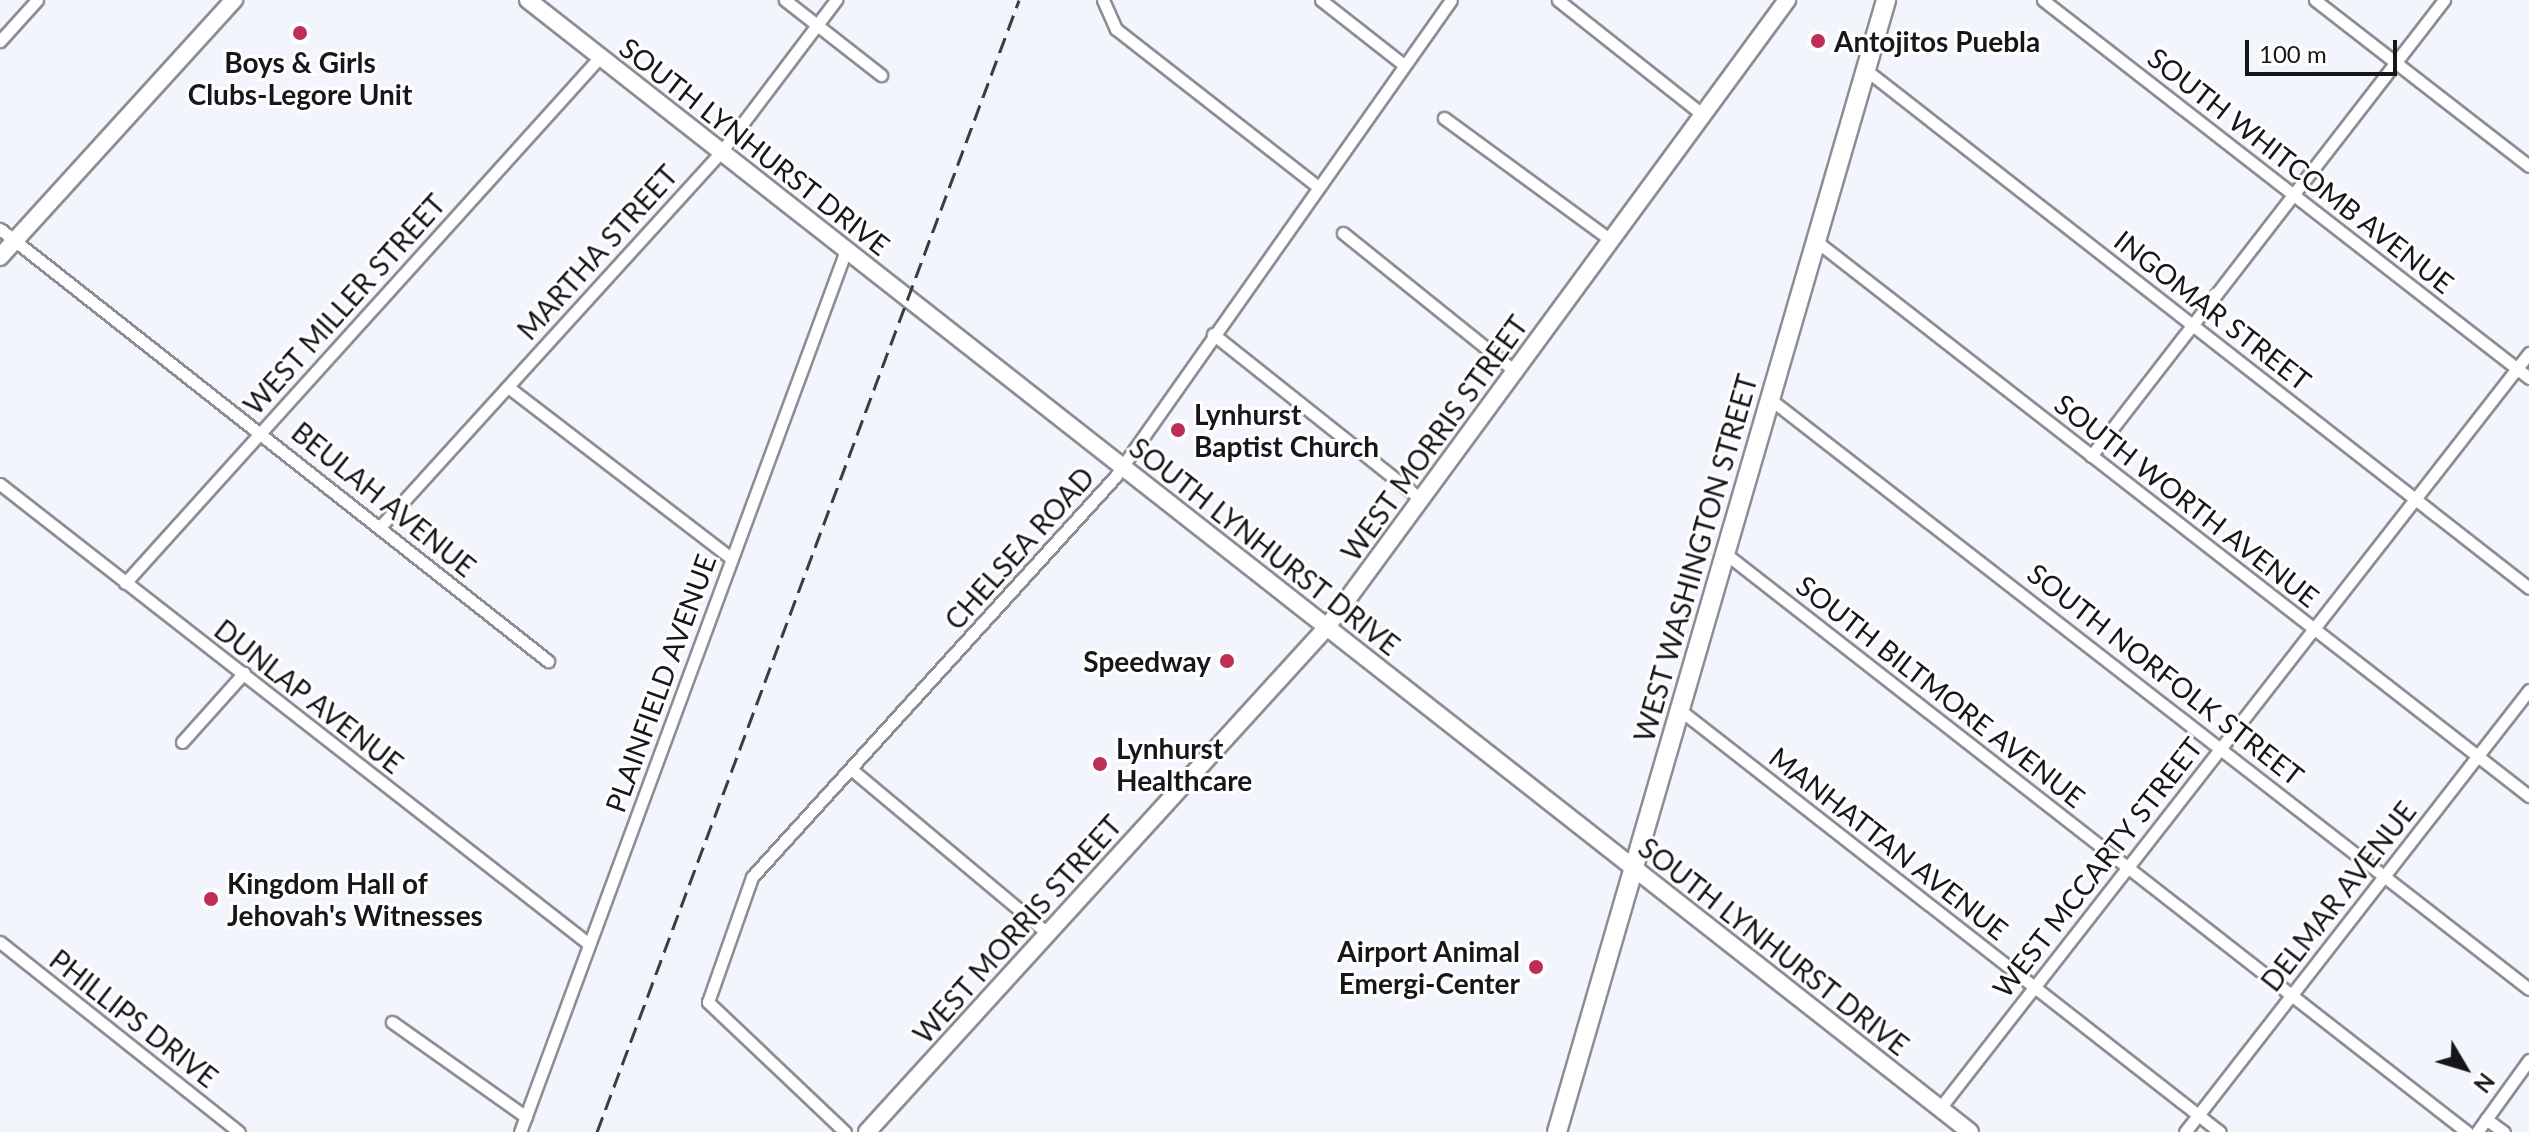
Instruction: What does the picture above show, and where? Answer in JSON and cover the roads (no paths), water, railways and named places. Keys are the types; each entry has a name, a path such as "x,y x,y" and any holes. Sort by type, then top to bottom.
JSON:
{"main road":[{"path":"0,257 234,0"},
{"name":"SOUTH LYNHURST DRIVE","path":"528,0 1633,871 1970,1132"},
{"name":"WEST WASHINGTON STREET","path":"1557,1132 1886,0"},
{"name":"WEST MORRIS STREET","path":"867,1132 1327,627 1786,1"}],"street":[{"path":"0,41 37,0"},
{"path":"785,0 881,75"},
{"name":"MARTHA STREET","path":"380,527 721,152 836,0"},
{"path":"1321,0 1404,65"},
{"name":"CHELSEA ROAD","path":"845,1132 708,1002 754,873 1081,517 1451,0"},
{"path":"1558,0 1703,115"},
{"name":"SOUTH WHITCOMB AVENUE","path":"2043,0 2529,378"},
{"path":"2315,0 2529,166"},
{"path":"2091,456 2444,0"},
{"path":"1103,5 1116,29 1317,186"},
{"name":"WEST MILLER STREET","path":"125,583 600,57"},
{"name":"INGOMAR STREET","path":"1866,70 2529,588"},
{"path":"1444,118 1612,241"},
{"name":"BEULAH AVENUE","path":"0,229 261,431 548,661"},
{"path":"1343,233 1516,372"},
{"name":"SOUTH WORTH AVENUE","path":"1816,241 2529,796"},
{"name":"PLAINFIELD AVENUE","path":"520,1132 846,250"},
{"path":"1213,334 1422,500"},
{"name":"WEST MCCARTY STREET","path":"1940,1108 2529,353"},
{"path":"508,387 731,558"},
{"name":"SOUTH NORFOLK STREET","path":"1770,399 2222,747 2529,989"},
{"name":"DUNLAP AVENUE","path":"0,484 589,944"},
{"name":"SOUTH BILTMORE AVENUE","path":"1726,554 2467,1132"},
{"path":"182,742 244,673"},
{"name":"DELMAR AVENUE","path":"2185,1132 2529,690"},
{"name":"MANHATTAN AVENUE","path":"1680,710 2220,1132"},
{"path":"851,769 1047,933"},
{"name":"PHILLIPS DRIVE","path":"0,942 239,1132"},
{"path":"392,1022 526,1117"},
{"path":"2477,1132 2529,1060"},
{"path":"2486,1119 2504,1132"}],"railway":[{"path":"597,1132 1019,0"}],"place":[{"name":"Boys & Girls Clubs-Legore Unit","path":"300,33"},
{"name":"Antojitos Puebla","path":"1818,41"},
{"name":"Lynhurst Baptist Church","path":"1178,430"},
{"name":"Speedway","path":"1227,661"},
{"name":"Lynhurst Healthcare","path":"1100,764"},
{"name":"Kingdom Hall of Jehovah's Witnesses","path":"211,899"},
{"name":"Airport Animal Emergi-Center","path":"1536,967"}]}
